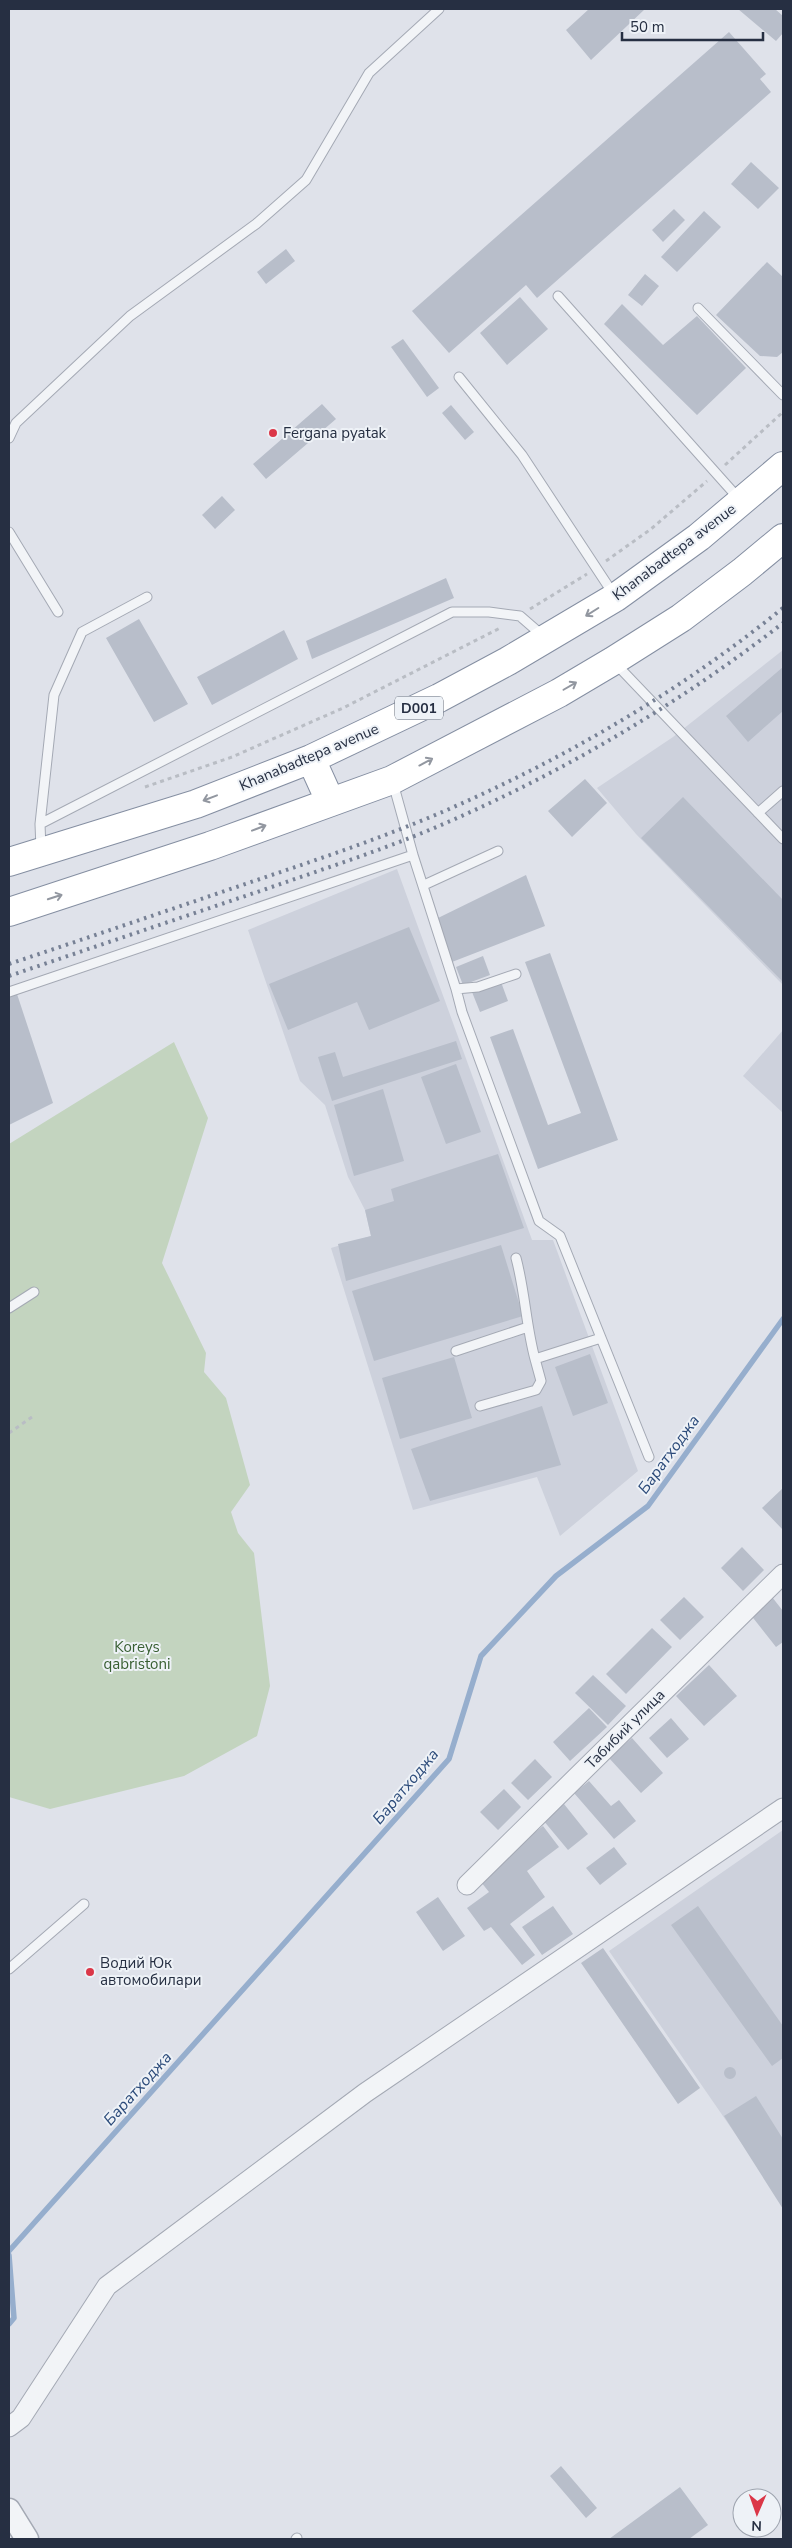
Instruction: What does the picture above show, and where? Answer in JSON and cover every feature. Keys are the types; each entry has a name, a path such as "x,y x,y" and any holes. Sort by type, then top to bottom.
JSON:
{"highway":[{"name":"Khanabadtepa avenue","path":"9,862 196,804 311,759 439,698 547,639 616,597 658,568 742,502 783,466"},
{"path":"9,912 210,846 392,780 559,692 613,661 681,618 783,538"},
{"path":"311,759 330,801"}],"street":[{"name":"Табибий улица","path":"467,1885 783,1574"},
{"path":"9,2427 21,2418 107,2286 365,2093 783,1808"},
{"path":"10,2515 27,2539"}],"lane":[{"path":"9,438 16,423 130,316 256,224 306,180 369,74 439,9"},
{"path":"558,296 742,502"},
{"path":"698,308 781,388"},
{"path":"459,377 522,455 616,597"},
{"path":"9,532 58,612"},
{"path":"41,852 40,824 54,695 82,632 147,597"},
{"path":"40,824 452,612 489,612 520,616 547,639"},
{"path":"613,661 783,839"},
{"path":"392,780 413,855 424,885 462,1012 539,1221 560,1236 649,1457"},
{"path":"758,813 783,791"},
{"path":"424,885 498,851"},
{"path":"9,992 413,855"},
{"path":"456,989 478,987 516,974"},
{"path":"480,1406 536,1390 541,1381 528,1327 523,1282 516,1258"},
{"path":"9,1308 34,1292"},
{"path":"456,1351 528,1327"},
{"path":"536,1359 601,1338"},
{"path":"9,1969 84,1904"}],"path":[{"path":"141,789 232,757 343,708 482,639 596,568 652,529 717,473 783,412"},
{"path":"9,1433 32,1416"}],"shaded area":[{"path":"783,650 783,985 636,834 597,788 673,737"},
{"path":"397,869 532,1240 553,1240 638,1471 560,1536 537,1477 413,1510 331,1248 371,1236 365,1210 348,1177 325,1105 300,1081 248,930"},
{"path":"783,1030 783,1113 743,1076"},
{"path":"783,1830 783,2203 609,1951"}],"green space":[{"name":"Koreys qabristoni","path":"174,1042 208,1118 162,1263 206,1353 204,1372 226,1398 250,1485 231,1512 238,1533 254,1553 270,1686 257,1736 184,1776 50,1809 9,1797 9,1144"}],"building":[{"path":"589,9 645,9 591,60 566,30"},
{"path":"738,9 775,9 783,16 783,33 776,41"},
{"path":"729,32 766,74 760,79 771,92 537,298 526,285 449,353 412,311"},
{"path":"751,162 779,188 758,209 731,184"},
{"path":"674,209 685,220 663,242 652,230"},
{"path":"704,211 721,227 677,272 661,257"},
{"path":"286,249 295,261 266,284 257,272"},
{"path":"767,262 783,277 783,352 777,357 760,356 716,315"},
{"path":"645,274 659,286 642,306 628,295"},
{"path":"520,297 548,329 507,365 480,333"},
{"path":"622,304 663,345 697,316 746,368 697,415 604,324"},
{"path":"403,339 439,388 427,397 391,347"},
{"path":"322,404 336,419 266,479 253,464"},
{"path":"451,405 474,432 465,440 442,413"},
{"path":"222,496 235,510 215,529 202,515"},
{"path":"446,578 454,598 312,659 306,641"},
{"path":"139,619 188,704 154,722 106,638"},
{"path":"284,630 298,659 212,705 197,677"},
{"path":"783,667 783,711 748,742 726,716"},
{"path":"585,779 607,803 572,837 548,811"},
{"path":"683,797 783,900 783,982 641,838"},
{"path":"526,875 545,926 452,962 438,918"},
{"path":"409,927 440,1001 369,1030 357,1002 288,1030 269,984"},
{"path":"550,953 618,1140 538,1169 490,1037 513,1029 548,1125 581,1113 525,962"},
{"path":"483,956 490,975 463,985 456,967"},
{"path":"501,982 508,1001 480,1012 472,992"},
{"path":"17,994 53,1103 9,1125 9,997"},
{"path":"456,1041 462,1059 332,1101 318,1057 335,1052 343,1077"},
{"path":"456,1064 481,1132 446,1144 421,1077"},
{"path":"383,1089 404,1161 354,1176 334,1105"},
{"path":"498,1154 524,1228 346,1281 338,1244 371,1236 365,1210 394,1201 391,1189"},
{"path":"501,1245 523,1316 374,1361 352,1291"},
{"path":"590,1354 608,1403 573,1416 555,1367"},
{"path":"454,1357 472,1418 400,1439 382,1378"},
{"path":"542,1406 561,1465 430,1501 411,1449"},
{"path":"783,1488 783,1530 762,1508"},
{"path":"742,1547 764,1570 743,1591 721,1568"},
{"path":"684,1597 704,1617 680,1640 660,1620"},
{"path":"772,1597 783,1611 783,1642 776,1647 750,1614"},
{"path":"652,1628 672,1647 626,1694 606,1674"},
{"path":"709,1665 737,1696 704,1726 676,1696"},
{"path":"593,1675 626,1706 608,1725 575,1693"},
{"path":"589,1708 607,1727 570,1761 553,1742"},
{"path":"671,1718 689,1739 667,1758 649,1738"},
{"path":"632,1738 663,1773 641,1793 609,1758"},
{"path":"535,1759 552,1777 528,1800 511,1783"},
{"path":"589,1781 611,1806 619,1800 636,1821 614,1839 574,1793"},
{"path":"504,1789 521,1807 498,1830 480,1812"},
{"path":"564,1804 588,1834 568,1850 543,1820"},
{"path":"543,1826 559,1847 527,1871 545,1897 510,1924 535,1955 522,1965 491,1927 484,1931 467,1908 489,1892 477,1877"},
{"path":"614,1847 627,1864 600,1885 586,1868"},
{"path":"438,1897 465,1936 443,1951 416,1912"},
{"path":"553,1906 573,1934 542,1955 522,1927"},
{"path":"698,1906 783,2026 783,2058 772,2066 671,1925"},
{"path":"603,1948 700,2088 678,2104 581,1963"},
{"path":"730,2067 736,2073 730,2079 724,2073"},
{"path":"756,2096 783,2139 783,2209 724,2116"},
{"path":"561,2466 597,2508 586,2518 550,2476"},
{"path":"680,2487 708,2525 689,2539 609,2539"}],"waterway":[{"name":"Баратходжа","path":"9,2251 449,1759 481,1656 556,1576 648,1506 783,1319"},
{"name":"Баратходжа","path":"9,2255 14,2318 9,2324"}],"railway":[{"path":"9,964 347,849 417,823 486,792 575,747 661,696 703,668 783,608"},
{"path":"9,976 357,857 426,831 492,802 622,733 704,681 783,623"}],"place":[{"name":"Fergana pyatak","path":"273,433"},
{"name":"Водий Юк автомобилари","path":"90,1972"}]}
